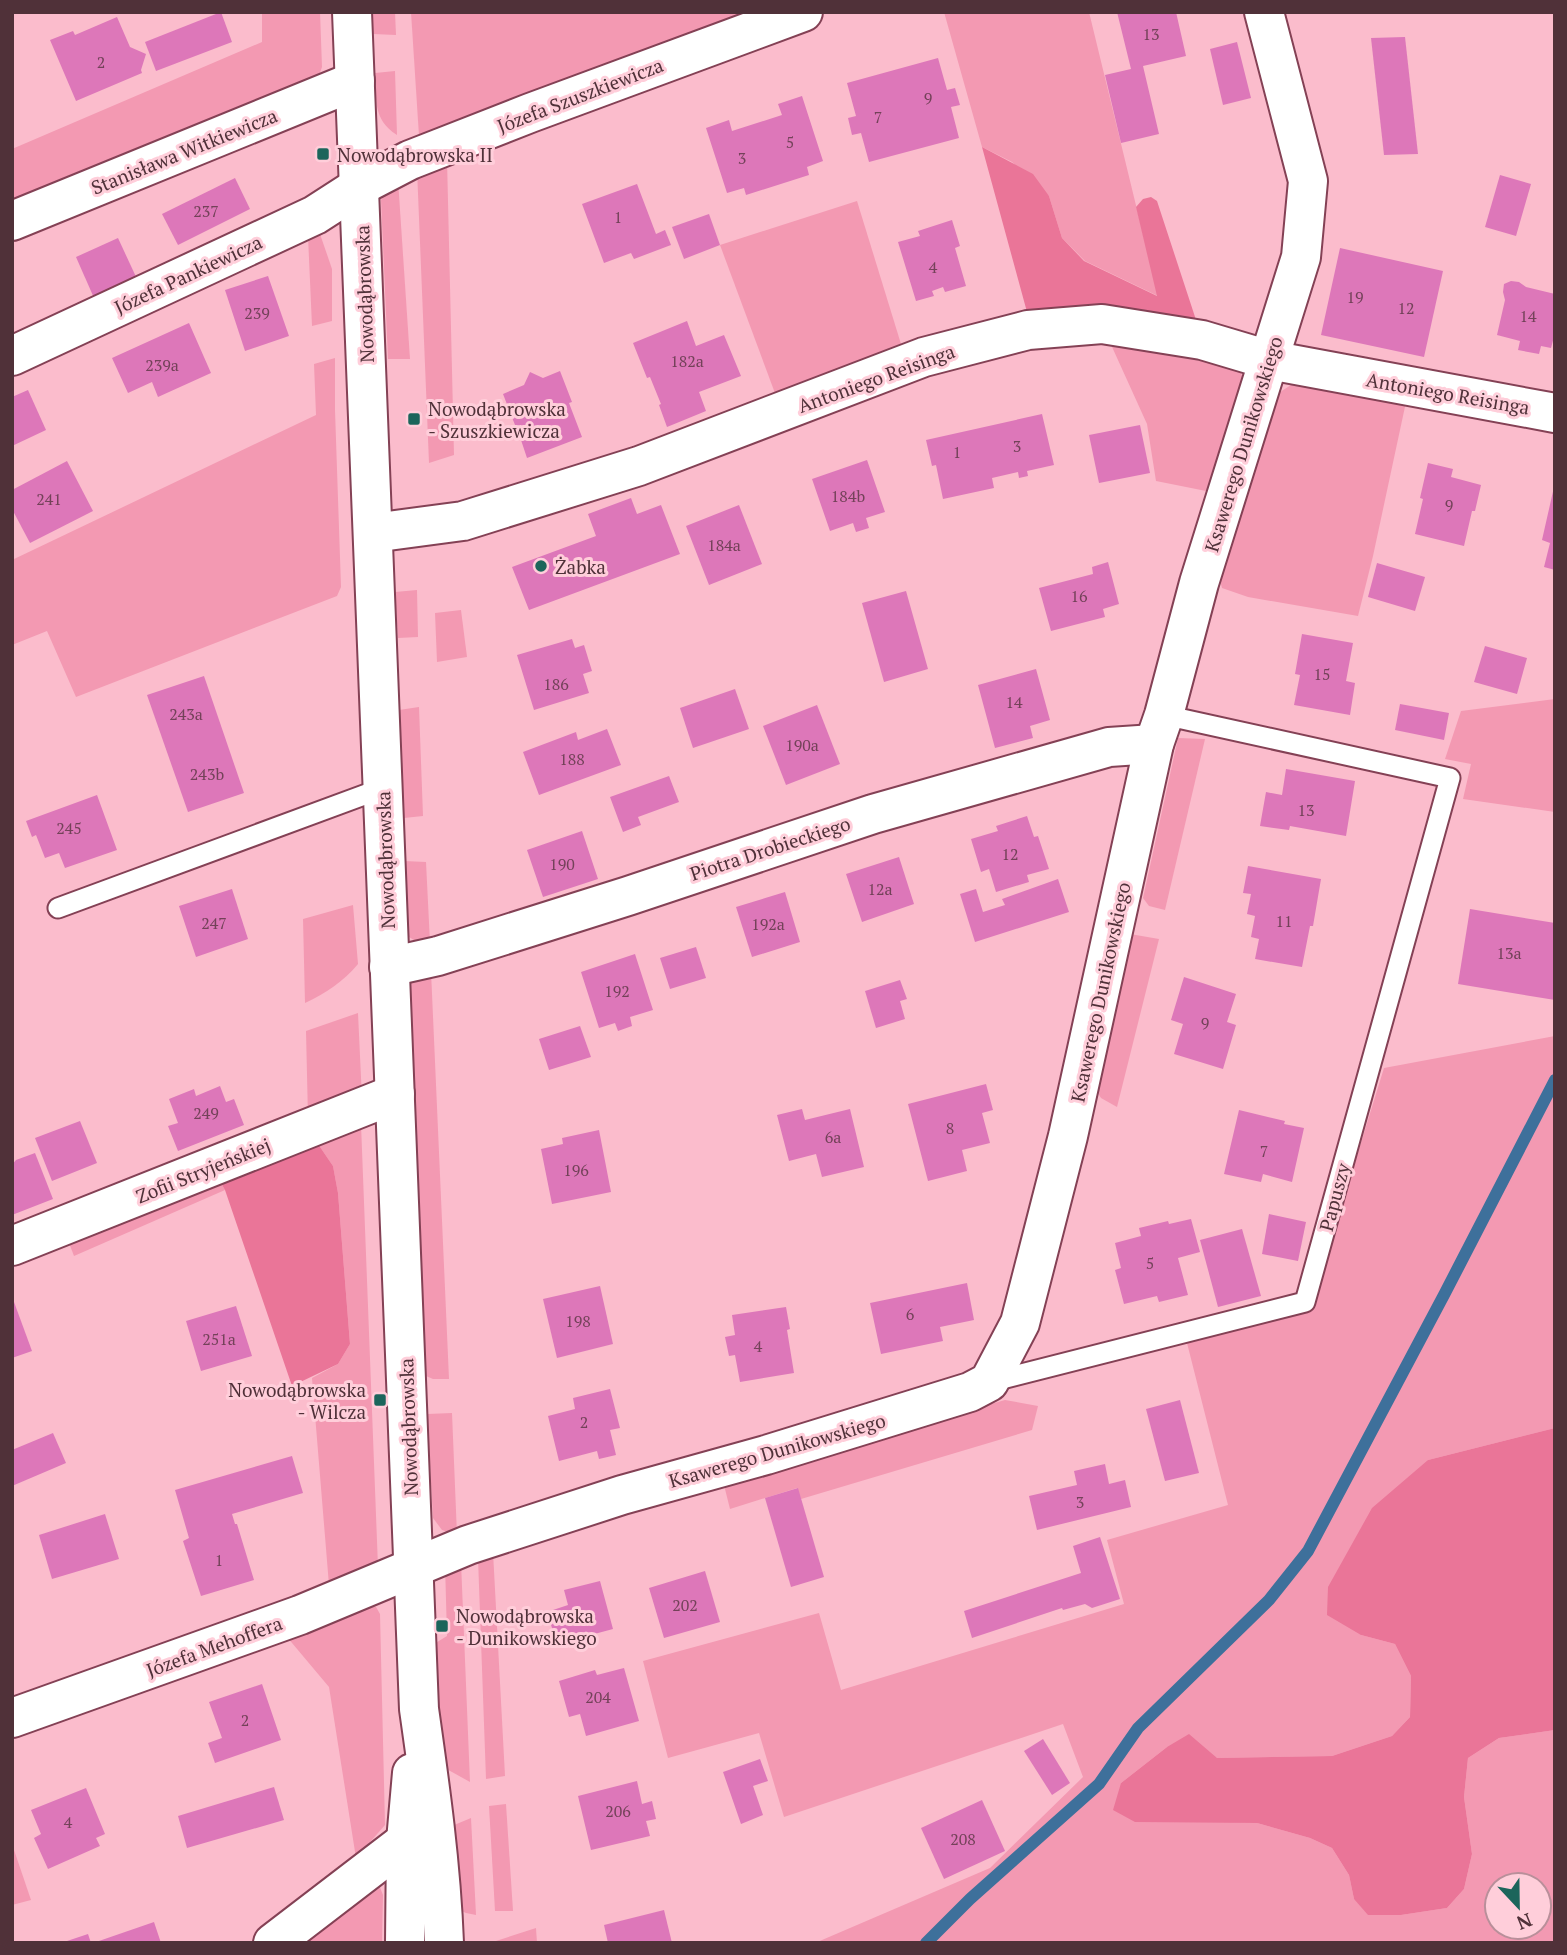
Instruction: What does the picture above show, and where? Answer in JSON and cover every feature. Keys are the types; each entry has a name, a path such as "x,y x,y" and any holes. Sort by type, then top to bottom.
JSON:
{"street":[{"name":"Nowodąbrowska","path":"352,12 418,1709 434,1813 444,1943"},
{"name":"Józefa Szuszkiewicza","path":"360,186 422,156 530,113 803,12"},
{"name":"Ksawerego Dunikowskiego","path":"413,1567 468,1545 609,1499 766,1455 970,1392 989,1382 1024,1310 1068,1136 1159,729 1199,583 1301,257 1308,181 1264,12"},
{"name":"Stanisława Witkiewicza","path":"12,221 355,81"},
{"name":"Józefa Pankiewicza","path":"12,356 315,215 360,186"},
{"name":"Antoniego Reisinga","path":"373,533 463,521 639,466 924,357 1028,330 1102,324 1202,340 1269,360 1555,413"},
{"name":"Piotra Drobieckiego","path":"390,967 438,956 873,814 1109,747 1159,729"},
{"name":"Zofii Stryjeńskiej","path":"12,1247 395,1094"},
{"name":"Józefa Mehoffera","path":"12,1718 300,1615 413,1567"},
{"name":"Nowodąbrowska","path":"405,1943 406,1841 418,1709"},
{"path":"273,1943 406,1841"}],"lane":[{"name":"Papuszy","path":"989,1382 1305,1302 1450,778 1159,729"},
{"path":"58,908 383,788"}],"shaded area":[{"path":"262,12 320,12 322,67 318,78 12,213 12,149 262,42"},
{"path":"372,12 395,12 396,35 373,34"},
{"path":"411,12 753,12 419,136"},
{"path":"944,12 1089,12 1158,296 1085,261 1062,238 1049,196 1012,162 982,147"},
{"path":"395,71 397,135 383,122 377,108 375,73"},
{"path":"982,147 1033,174 1049,196 1062,238 1084,261 1157,296 1136,207 1143,199 1151,197 1157,201 1198,326 1027,312"},
{"path":"447,159 454,455 429,463 417,169"},
{"path":"398,180 410,359 388,359 381,200"},
{"path":"857,201 905,357 779,404 720,245"},
{"path":"320,234 332,269 332,321 312,326 308,236"},
{"path":"1108,338 1237,364 1243,378 1242,396 1206,491 1156,481 1147,424"},
{"path":"335,358 341,587 337,596 76,697 47,631 12,645 12,560 316,415 314,364"},
{"path":"1310,382 1406,402 1358,616 1248,597 1222,588 1218,573 1274,396 1291,385"},
{"path":"417,590 418,637 398,638 395,592"},
{"path":"461,610 467,657 437,662 435,613"},
{"path":"1555,699 1555,812 1463,799 1471,764 1445,759 1461,711"},
{"path":"419,707 423,816 404,818 399,710"},
{"path":"1178,738 1205,739 1165,910 1149,906 1143,898"},
{"path":"404,861 426,862 430,943 419,943 409,937"},
{"path":"353,905 358,964 334,986 305,1003 303,919"},
{"path":"1130,934 1159,939 1117,1107 1101,1098 1093,1085"},
{"path":"431,971 449,1379 426,1376 410,980"},
{"path":"358,1013 362,1099 308,1118 306,1031"},
{"path":"1555,1036 1555,1428 1428,1460 1361,1635 1395,1644 1411,1676 1410,1717 1392,1736 1332,1756 1217,1758 1167,1747 1121,1783 1203,1821 1257,1823 1310,1838 1332,1848 1349,1875 1354,1899 1401,1915 1447,1908 1464,1889 1472,1854 1464,1797 1468,1758 1499,1738 1555,1730 1555,1943 815,1943 990,1868 1083,1777 1063,1724 784,1817 759,1733 668,1758 643,1661 819,1613 841,1690 1124,1604 1107,1540 1228,1505 1187,1343 1310,1308 1384,1068"},
{"path":"361,1124 378,1567 329,1585 312,1378 338,1364 350,1344 338,1193 333,1166 318,1144"},
{"path":"318,1144 333,1166 338,1193 350,1344 338,1364 292,1386 225,1190 216,1174"},
{"path":"216,1174 225,1190 74,1256 66,1235"},
{"path":"1005,1400 1038,1406 1032,1430 801,1499 797,1488 730,1509 723,1481"},
{"path":"452,1413 457,1535 442,1530 433,1518 427,1414"},
{"path":"1555,1428 1555,1730 1499,1738 1468,1758 1464,1797 1472,1854 1464,1889 1447,1908 1401,1915 1368,1915 1354,1899 1349,1875 1332,1848 1310,1838 1257,1823 1135,1822 1113,1810 1121,1783 1167,1747 1189,1734 1217,1758 1332,1756 1392,1736 1410,1717 1411,1676 1395,1644 1361,1635 1327,1615 1328,1587 1372,1508 1428,1460"},
{"path":"493,1552 505,1776 486,1779 478,1558"},
{"path":"461,1562 470,1782 443,1767 434,1644 447,1636 445,1564"},
{"path":"361,1606 376,1607 380,1614 385,1825 356,1858 329,1687 287,1637"},
{"path":"506,1804 513,1911 495,1911 489,1806"},
{"path":"471,1818 476,1915 455,1908 447,1828"},
{"path":"12,1844 31,1900 12,1905"},
{"path":"379,1885 383,1895 382,1943 306,1943 333,1907"},
{"path":"536,1928 537,1943 496,1943 496,1941"}],"building":[{"path":"221,12 232,42 156,71 145,42"},
{"path":"1117,12 1176,12 1186,56 1143,66 1159,134 1121,143 1105,75 1131,69"},
{"path":"117,17 130,47 146,54 142,73 76,101 50,40 73,31 75,35"},
{"path":"1405,37 1418,154 1384,155 1371,38"},
{"path":"1237,42 1251,98 1223,105 1210,49"},
{"path":"938,58 947,90 955,88 960,105 951,107 959,138 869,162 861,133 852,135 848,118 856,116 847,83"},
{"path":"802,96 823,161 807,167 809,175 746,195 744,188 727,193 706,128 729,120 732,131 782,115 778,104"},
{"path":"1500,175 1531,184 1516,236 1485,227"},
{"path":"235,178 250,209 178,245 162,214"},
{"path":"637,184 656,234 665,230 671,245 634,259 631,253 604,263 582,204"},
{"path":"709,214 720,245 684,259 672,227"},
{"path":"952,220 960,246 955,248 966,286 945,292 943,287 932,291 934,296 916,301 898,242 920,236 918,231"},
{"path":"118,238 137,279 94,298 76,257"},
{"path":"1340,248 1443,271 1424,357 1321,335"},
{"path":"268,276 289,336 245,351 225,290"},
{"path":"1511,281 1555,294 1555,333 1551,348 1541,346 1539,354 1518,350 1520,341 1497,335 1505,300 1504,284"},
{"path":"687,321 696,346 724,335 741,376 699,392 706,411 667,427 659,405 661,404 633,343"},
{"path":"189,323 211,373 158,397 152,382 128,393 112,358"},
{"path":"560,371 582,437 527,458 520,437 512,433 515,425 503,394 524,385 530,372 543,378"},
{"path":"28,390 46,430 12,446 12,397"},
{"path":"1042,414 1054,465 1027,471 1028,476 1019,478 1018,472 992,478 994,488 943,499 936,465 932,466 926,440"},
{"path":"1140,425 1150,473 1099,483 1089,435"},
{"path":"867,460 885,512 866,518 869,528 856,532 853,523 830,531 812,479"},
{"path":"67,461 93,511 30,543 12,509 12,490"},
{"path":"1428,463 1453,469 1451,477 1481,485 1464,546 1415,534"},
{"path":"1554,487 1555,570 1544,567 1550,543 1542,540"},
{"path":"631,498 637,514 661,505 680,554 529,610 512,567 596,536 588,514"},
{"path":"739,505 762,564 709,585 686,526"},
{"path":"1108,562 1119,604 1103,609 1105,617 1051,631 1039,588 1093,574 1092,567"},
{"path":"1377,563 1425,577 1415,611 1368,597"},
{"path":"906,591 928,669 884,682 862,603"},
{"path":"1302,634 1353,643 1346,681 1355,683 1350,715 1294,705 1300,675 1295,674"},
{"path":"572,639 575,648 584,645 592,671 583,674 589,693 534,710 517,655"},
{"path":"1485,646 1527,658 1517,694 1474,682"},
{"path":"1036,669 1050,720 1030,726 1033,738 995,748 978,685"},
{"path":"204,676 244,793 188,812 147,695"},
{"path":"735,689 749,729 693,748 680,708"},
{"path":"1400,704 1449,713 1444,740 1395,730"},
{"path":"817,705 840,764 786,785 763,726"},
{"path":"607,729 621,765 539,795 523,752 576,732 578,740"},
{"path":"1286,769 1355,781 1346,836 1290,826 1289,830 1260,826 1266,792 1282,795"},
{"path":"669,776 679,802 638,817 641,825 623,832 610,797"},
{"path":"97,795 117,850 65,868 59,853 45,858 36,835 32,837 26,821"},
{"path":"1027,816 1034,837 1038,836 1049,869 1027,875 1029,882 996,892 989,869 981,872 971,839 998,831 996,826"},
{"path":"582,831 598,879 543,897 527,850"},
{"path":"899,857 914,904 862,922 846,874"},
{"path":"1248,866 1321,879 1302,967 1255,959 1259,939 1251,937 1255,916 1247,914 1251,894 1243,893"},
{"path":"1058,879 1069,912 975,942 960,894 976,889 983,912 1005,905 1002,899"},
{"path":"232,889 248,939 196,957 179,906"},
{"path":"785,892 800,942 752,957 736,907"},
{"path":"1470,909 1555,923 1555,1000 1458,984"},
{"path":"696,947 706,978 670,989 660,958"},
{"path":"635,954 653,1010 630,1017 632,1026 618,1031 615,1023 599,1028 581,972"},
{"path":"1184,977 1236,994 1227,1022 1236,1025 1223,1069 1174,1054 1183,1024 1171,1020"},
{"path":"900,980 907,999 900,1001 905,1019 876,1028 865,991"},
{"path":"580,1026 591,1057 549,1070 539,1039"},
{"path":"986,1084 993,1110 982,1113 990,1143 962,1150 967,1171 928,1181 908,1104"},
{"path":"220,1086 226,1102 234,1099 244,1125 178,1151 168,1126 178,1123 169,1099 194,1089 196,1096"},
{"path":"802,1109 805,1120 850,1109 864,1167 822,1177 816,1154 789,1161 777,1115"},
{"path":"1239,1110 1304,1128 1292,1182 1263,1174 1261,1182 1224,1174"},
{"path":"80,1121 97,1163 52,1181 35,1138"},
{"path":"599,1130 611,1192 552,1204 541,1149 563,1144 562,1138"},
{"path":"35,1153 53,1199 12,1215 12,1165 16,1160"},
{"path":"1269,1214 1306,1222 1298,1261 1262,1254"},
{"path":"1191,1219 1200,1252 1178,1258 1188,1295 1159,1302 1157,1296 1124,1304 1115,1270 1121,1268 1115,1243 1141,1236 1139,1228"},
{"path":"1242,1229 1261,1296 1218,1307 1200,1240"},
{"path":"967,1283 974,1320 940,1327 943,1341 881,1354 870,1303"},
{"path":"600,1286 613,1344 557,1358 543,1299"},
{"path":"14,1302 32,1351 12,1358 12,1303"},
{"path":"236,1306 252,1356 201,1371 186,1321"},
{"path":"786,1307 794,1373 740,1382 735,1355 729,1356 725,1337 735,1335 732,1315"},
{"path":"610,1389 620,1428 610,1430 616,1455 599,1459 597,1451 559,1461 548,1416 575,1409 573,1398"},
{"path":"1180,1400 1199,1473 1165,1481 1146,1409"},
{"path":"53,1433 66,1463 12,1486 12,1450"},
{"path":"292,1456 303,1493 232,1514 254,1580 201,1596 183,1541 189,1538 175,1490"},
{"path":"1105,1464 1109,1484 1125,1480 1131,1507 1037,1530 1029,1496 1077,1485 1074,1471"},
{"path":"798,1488 824,1577 791,1587 765,1498"},
{"path":"105,1514 119,1559 52,1579 39,1535"},
{"path":"1100,1537 1120,1599 1092,1608 1085,1604 1063,1610 1062,1608 972,1638 964,1611 1081,1573 1073,1546"},
{"path":"705,1571 720,1622 664,1638 649,1588"},
{"path":"600,1581 613,1629 557,1644 547,1612 568,1605 564,1590"},
{"path":"624,1668 639,1721 586,1736 580,1714 569,1717 559,1681 595,1670 597,1675"},
{"path":"262,1684 281,1740 215,1763 208,1743 222,1738 209,1702"},
{"path":"1043,1739 1070,1783 1052,1795 1024,1751"},
{"path":"760,1759 768,1781 753,1786 763,1815 741,1824 723,1772"},
{"path":"637,1781 642,1804 652,1801 656,1819 646,1821 650,1836 591,1850 578,1796"},
{"path":"274,1787 284,1820 187,1848 178,1816"},
{"path":"86,1788 105,1834 96,1838 100,1846 48,1869 34,1838 41,1834 31,1810"},
{"path":"982,1800 1005,1851 944,1879 921,1828"},
{"path":"664,1910 672,1943 608,1943 604,1925"},
{"path":"154,1922 161,1943 96,1943 96,1942"},
{"path":"88,1934 91,1943 64,1943 64,1942"}],"waterway":[{"path":"926,1943 970,1899 1099,1784 1138,1728 1269,1600 1308,1551 1555,1080"}],"place":[{"name":"Nowodąbrowska II","path":"323,154"},
{"name":"Nowodąbrowska - Szuszkiewicza","path":"414,419"},
{"name":"Żabka","path":"541,566"},
{"name":"Nowodąbrowska - Wilcza","path":"380,1400"},
{"name":"Nowodąbrowska - Dunikowskiego","path":"442,1626"}]}
